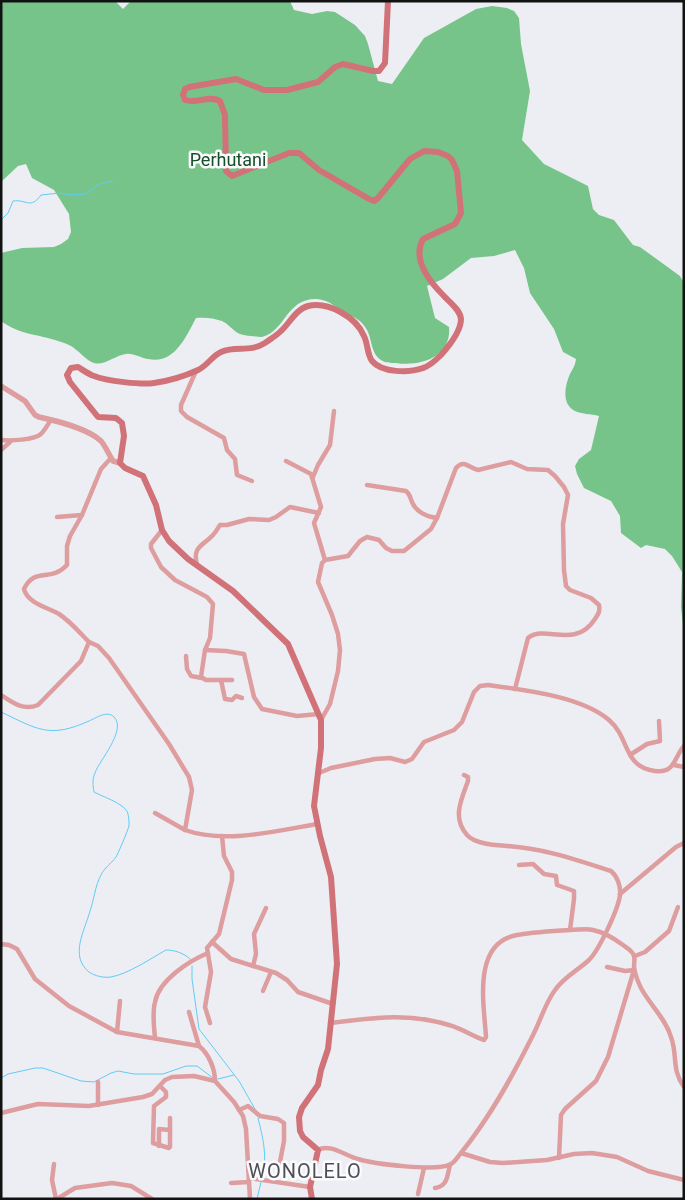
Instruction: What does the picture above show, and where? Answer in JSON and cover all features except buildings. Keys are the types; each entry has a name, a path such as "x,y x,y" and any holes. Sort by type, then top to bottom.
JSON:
{"main road":[{"path":"312,1199 310,1187 318,1150 302,1137 299,1117 302,1108 318,1085 328,1049 337,964 331,877 314,806 322,731 320,717 288,644 233,591 197,566 170,541 162,530 156,505 143,476 125,468 120,463 124,436 122,423 116,418 101,418 96,415 67,377 70,370 78,367 94,376 146,383 159,382 196,371 205,366 220,352 247,350 265,342 281,331 301,309 314,305 331,307 358,326 366,339 372,361 381,367 406,370 424,368 442,354 460,326 459,313 434,285 424,268 419,254 423,239 455,224 462,213 457,171 448,156 431,151 424,152 410,159 374,201 319,170 299,154 293,152 232,176 226,171 224,115 220,102 210,98 190,101 185,100 183,95 189,87 236,79 264,90 287,90 318,82 335,67 343,64 379,71 385,63 388,1"}],"street":[{"path":"196,371 181,405 181,410 187,417 224,438 227,450 235,461 237,475 252,481"},
{"path":"1,386 25,401 35,415 70,425 96,438 102,442 111,458 115,462 120,463"},
{"path":"313,477 330,445 334,411"},
{"path":"1,440 10,442 36,437 41,434 51,420"},
{"path":"1,450 10,442"},
{"path":"111,458 101,470 67,546 68,565 54,575 34,577 24,590 25,594 30,598 61,615 89,642 98,646 109,658 169,744 189,777 192,790 185,830"},
{"path":"286,461 313,477 321,504 314,523 325,560"},
{"path":"205,650 244,654 254,697 262,709 297,716 320,717 330,704 338,671 340,650 338,634 332,614 318,582 320,568 325,560 348,556 360,541 367,537 379,540 386,548 392,551 404,551 431,529 456,468 466,464 478,470 511,462 527,469 548,470 564,487 568,500 563,524 566,586 570,590 591,598 599,604 599,612 592,624 584,632 560,636 535,634 528,638 515,689"},
{"path":"367,484 406,491 409,493 415,508 436,518"},
{"path":"197,566 198,549 202,542 214,534 220,525 249,519 269,520 290,506 319,513"},
{"path":"57,517 82,515"},
{"path":"162,530 151,546 161,567 175,580 207,598 213,604 210,638 205,650 200,674 202,678"},
{"path":"1,695 17,706 26,708 38,705 81,661 89,642"},
{"path":"186,656 187,668 191,676 232,680"},
{"path":"221,680 225,699 232,700 236,696 242,698"},
{"path":"319,773 331,768 375,759 390,758 409,761 424,742 454,730 462,722 477,688 488,685 571,701 588,707 612,723 624,740 633,762 648,770 666,771 674,765 684,746"},
{"path":"630,756 647,744 660,741 659,721"},
{"path":"674,765 684,767"},
{"path":"464,774 468,777 468,781 458,810 461,825 473,840 500,846 548,851 611,871 618,880 620,894"},
{"path":"155,813 185,830 199,835 256,834 318,824"},
{"path":"210,1023 205,1007 211,972 207,948 219,934 232,880 232,872 224,856 222,836"},
{"path":"435,1188 445,1185 450,1165 474,1136 508,1084 533,1036 543,1010 555,990 570,973 589,959 604,934 620,894 676,847 684,843"},
{"path":"520,865 533,864 544,874 556,876 557,885 560,887 574,890 570,930"},
{"path":"635,956 645,952 669,931 678,907"},
{"path":"253,966 256,954 254,934 266,908"},
{"path":"330,1023 375,1017 420,1017 452,1025 484,1040 486,1037 484,972 488,959 504,940 514,936 538,932 570,930 594,930 604,934 631,951 635,956 634,970 608,1057 602,1070 596,1081 565,1109 561,1115 559,1158"},
{"path":"212,942 232,959 282,976 298,992 305,996 333,1004"},
{"path":"1,944 17,949 35,979 69,1006 117,1032 199,1046"},
{"path":"155,1038 154,1009 159,991 185,965 208,953"},
{"path":"607,967 625,971 634,970"},
{"path":"634,970 642,990 667,1026 671,1036 677,1077 684,1087"},
{"path":"263,991 271,972"},
{"path":"117,1032 120,1001"},
{"path":"188,1012 199,1046 208,1056 215,1081"},
{"path":"2,1114 38,1104 98,1105 143,1097 152,1094 165,1080 172,1077 194,1076 215,1081 234,1102 246,1129 250,1199"},
{"path":"98,1082 98,1105"},
{"path":"160,1086 166,1092 166,1097 154,1106 153,1143 169,1148 170,1118"},
{"path":"239,1110 248,1106 260,1116 284,1123 284,1141 279,1167"},
{"path":"159,1146 159,1129 170,1130"},
{"path":"318,1150 326,1148 361,1160 424,1168 438,1168 450,1165"},
{"path":"462,1152 490,1162 503,1163 592,1153 628,1161 648,1171 684,1180"},
{"path":"54,1164 52,1180 57,1199 75,1188 112,1183 131,1186 152,1199"},
{"path":"418,1194 424,1168"},
{"path":"232,1183 260,1180 310,1187"}],"green space":[{"name":"Perhutani","path":"1,1 115,1 123,9 131,1 290,1 294,10 312,14 327,11 335,12 355,25 365,36 378,81 392,84 424,38 476,9 492,6 514,11 519,18 521,44 530,91 522,140 544,164 588,186 593,209 599,215 614,220 633,245 640,247 680,276 684,283 684,633 681,607 682,572 672,556 665,549 646,545 641,548 621,533 620,516 611,501 584,488 577,474 575,466 579,459 591,450 599,416 577,412 568,404 565,394 568,378 576,359 563,352 554,329 530,293 524,268 515,250 494,256 471,258 443,279 427,286 435,318 449,327 449,337 440,353 433,358 415,363 384,362 375,354 367,330 356,318 329,303 317,299 307,300 299,304 292,309 270,334 262,337 241,334 219,320 196,318 178,348 165,358 157,360 126,354 106,362 94,363 69,345 22,332 1,321 1,253 22,248 54,247 68,239 71,232 69,214 54,190 32,178 26,164 18,166 1,182"}],"waterway":[{"path":"1,220 8,213 13,201 31,203 41,195 60,193 72,195 86,194 99,184 113,181"},
{"path":"1,712 34,727 53,731 63,730 105,714 114,717 117,723 115,737 94,775 93,787 94,792 119,804 126,810 129,826 116,857 102,873 97,884 80,943 79,951 83,966 94,975 108,977 132,970 166,950 179,952 190,959"},
{"path":"192,966 199,1029 239,1081 255,1109"},
{"path":"1,1078 8,1074 43,1068 81,1081 94,1082 118,1071 134,1074 163,1074 186,1066 197,1066 213,1078"},
{"path":"218,1079 234,1075"},
{"path":"258,1118 265,1156 262,1178"},
{"path":"257,1199 261,1182"}],"district":[{"name":"WONOLELO","path":"305,1171"}]}
